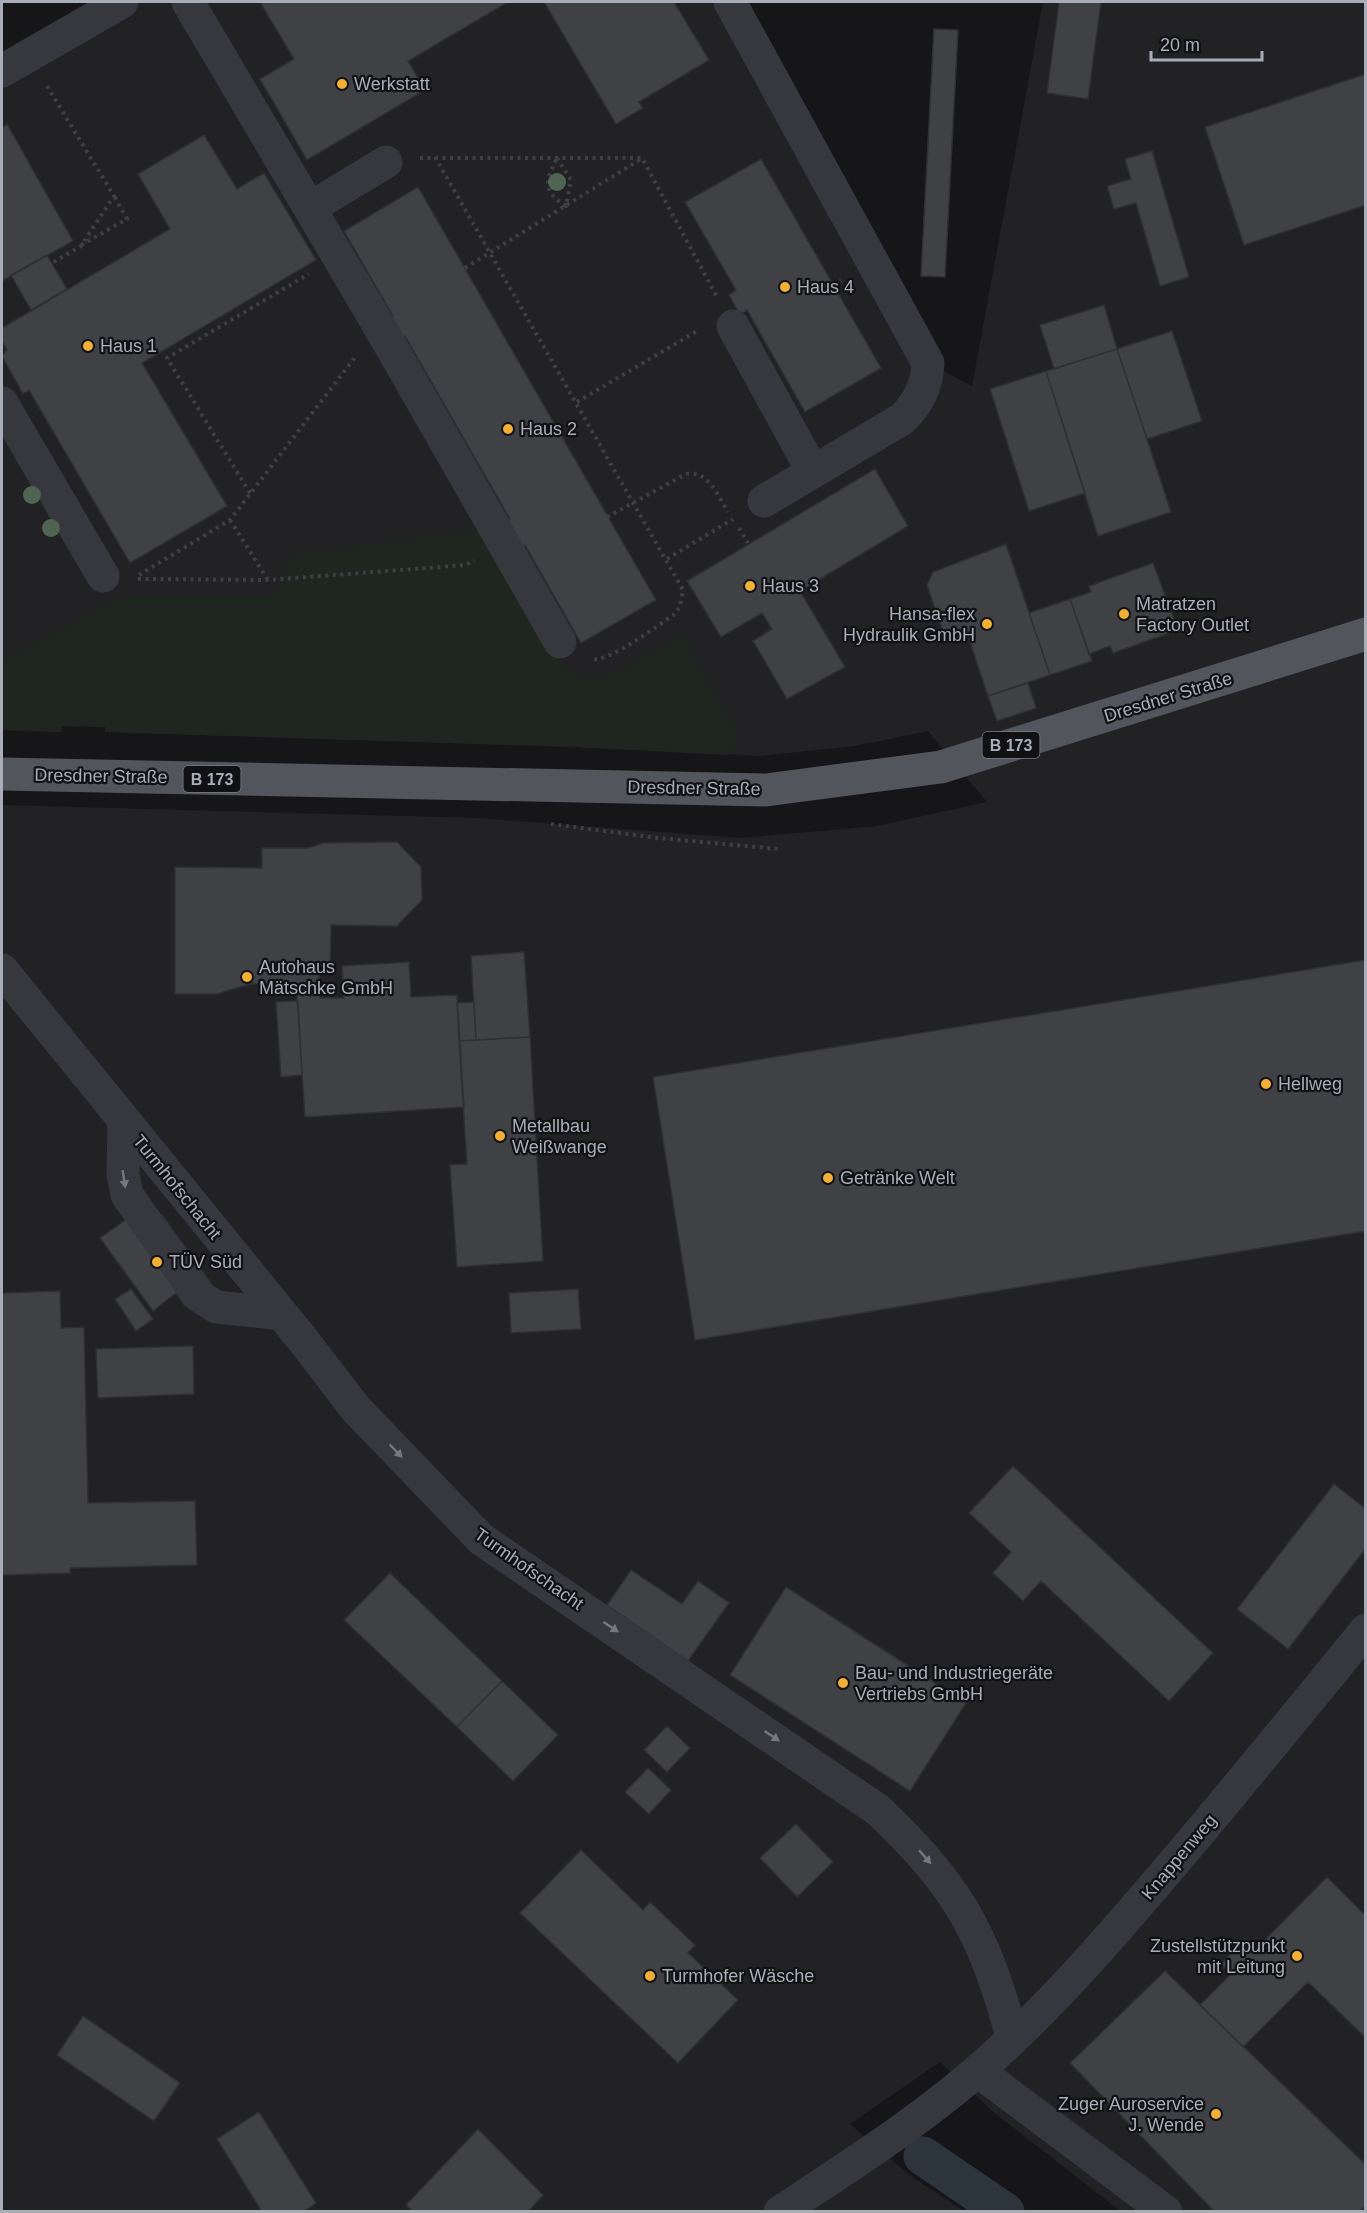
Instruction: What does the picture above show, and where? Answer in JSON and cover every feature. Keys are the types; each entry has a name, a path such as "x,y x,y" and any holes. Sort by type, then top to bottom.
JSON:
{"main road":[{"name":"Dresdner Straße","path":"2,774 766,790 942,767 1365,634"}],"street":[{"path":"2,70 122,2"},
{"path":"188,2 338,256 560,642"},
{"path":"730,2 928,363 928,376 913,410 902,419 764,501"},
{"path":"310,208 386,162"},
{"path":"730,320 813,472"},
{"path":"2,403 103,576"},
{"name":"Turmhofschacht","path":"2,970 282,1314 356,1409 481,1539 878,1810 913,1843 959,1900 979,1938 993,1970 1012,2037"},
{"path":"124,1121 123,1174 127,1195 199,1296 216,1307 282,1314"},
{"name":"Knappenweg","path":"780,2211 878,2149 978,2071 1058,1994 1141,1902 1256,1766 1365,1630"},
{"path":"978,2071 1166,2211"}],"path":[{"path":"45,82 127,219 52,263"},
{"path":"435,157 683,590 680,606 675,614 616,652 596,660 577,657 560,642"},
{"path":"386,162 435,157 642,158"},
{"path":"557,158 547,181 548,189 566,206"},
{"path":"557,158 571,180 566,206"},
{"path":"465,268 642,158"},
{"path":"577,402 730,320 642,158"},
{"path":"81,246 114,196"},
{"path":"250,493 167,358 338,256"},
{"path":"355,358 230,520 132,579 268,580 466,565 478,558"},
{"path":"607,517 686,474 696,472 705,476 748,543"},
{"path":"667,559 764,501"},
{"path":"230,520 268,580"},
{"path":"541,823 658,838 779,849"}],"shaded area":[{"path":"122,2 730,2 928,363 972,386 1043,2 1365,2 1365,2211 1120,2211 992,2111 940,2062 850,2124 909,2175 964,2211 2,2211 2,805 478,818 740,838 877,826 987,802 928,731 855,746 760,756 576,747 105,732 105,727 62,726 61,732 2,730 2,71"},
{"path":"476,528 550,652 567,670 592,678 624,668 683,634 741,737 726,755 576,747 105,732 105,727 62,726 61,732 2,730 2,661 121,596 271,596 290,554"}],"building":[{"name":"Werkstatt","path":"260,2 508,2 408,61 425,90 307,160 260,79 294,59"},
{"path":"544,2 674,2 709,60 639,102 643,108 616,124"},
{"path":"1059,2 1101,2 1088,99 1047,93"},
{"path":"934,29 958,30 945,277 921,276"},
{"path":"1366,74 1366,205 1244,245 1205,127"},
{"path":"7,124 73,241 2,281 2,128"},
{"name":"Haus 1","path":"204,135 237,189 264,173 316,260 142,363 227,506 130,563 29,390 23,394 2,356 7,350 2,341 2,328 170,229 138,174"},
{"path":"1152,151 1189,277 1160,286 1136,203 1114,209 1107,186 1131,179 1125,159"},
{"name":"Haus 4","path":"761,159 881,368 805,412 747,310 740,315 729,295 736,290 685,202"},
{"name":"Haus 2","path":"418,187 656,600 581,643 525,545 517,550 502,524 510,519 405,336 398,341 385,320 393,316 344,231"},
{"path":"47,255 67,289 31,310 11,275"},
{"path":"1104,305 1117,349 1054,369 1040,325"},
{"path":"1172,331 1202,421 1147,439 1117,349"},
{"path":"1117,349 1171,512 1098,536 1046,371"},
{"path":"1046,371 1085,493 1029,511 990,389"},
{"name":"Haus 3","path":"875,469 908,526 800,591 845,667 787,699 753,641 772,629 762,613 721,637 687,581"},
{"name":"Hansa-flex Hydraulik GmbH","path":"1006,544 1050,675 988,696 968,636 947,643 927,585 933,572"},
{"name":"Matratzen Factory Outlet","path":"1153,563 1178,630 1113,653 1110,646 1089,654 1070,599 1091,592 1089,586"},
{"path":"1070,599 1092,661 1050,675 1029,613"},
{"path":"1028,683 1036,708 997,721 988,696"},
{"name":"Autohaus Mätschke GmbH","path":"397,842 421,867 422,900 397,926 331,925 330,971 319,970 320,998 344,998 342,966 409,962 411,997 457,995 464,1107 305,1117 296,983 250,984 217,994 175,994 175,867 262,868 262,848 309,848 323,843"},
{"path":"524,952 530,1037 476,1040 471,956"},
{"path":"1366,960 1366,1231 695,1340 653,1077"},
{"path":"298,1001 302,1075 281,1077 276,1002"},
{"path":"474,1002 476,1040 459,1041 457,1003"},
{"name":"Metallbau Weißwange","path":"530,1037 543,1261 457,1267 450,1165 467,1164 459,1041"},
{"name":"TÜV Süd","path":"162,1215 213,1286 185,1306 176,1293 153,1311 100,1238 127,1219 137,1233"},
{"path":"131,1289 153,1319 136,1331 115,1299"},
{"path":"578,1289 581,1329 511,1333 509,1293"},
{"path":"60,1291 61,1328 84,1327 88,1503 195,1501 197,1565 70,1568 70,1573 2,1575 2,1293"},
{"path":"193,1346 194,1394 98,1398 96,1349"},
{"path":"1013,1466 1213,1653 1169,1701 1041,1581 1023,1601 993,1573 1011,1552 969,1513"},
{"path":"1334,1484 1366,1509 1366,1548 1288,1649 1237,1609"},
{"path":"631,1570 682,1604 698,1581 729,1603 688,1661 607,1605"},
{"path":"390,1573 502,1681 457,1727 344,1620"},
{"path":"786,1587 966,1703 910,1791 730,1675"},
{"path":"502,1681 558,1735 513,1781 457,1727"},
{"path":"667,1726 690,1748 667,1772 644,1750"},
{"path":"648,1768 671,1790 649,1814 625,1792"},
{"path":"796,1824 833,1862 797,1897 760,1858"},
{"name":"Turmhofer Wäsche","path":"581,1850 643,1910 650,1902 695,1945 688,1953 738,2000 678,2063 520,1913"},
{"name":"Zustellstützpunkt mit Leitung","path":"1327,1877 1366,1916 1366,2038 1308,1982 1243,2047 1200,2005 1231,1974 1221,1964 1245,1939 1256,1949"},
{"name":"Zuger Auroservice J. Wende","path":"1165,1971 1366,2165 1366,2205 1359,2212 1215,2212 1070,2063"},
{"path":"83,2016 180,2083 154,2121 57,2055"},
{"path":"259,2112 316,2203 303,2212 262,2212 217,2139"},
{"path":"478,2129 543,2195 528,2212 413,2212 406,2205"}],"waterway":[{"path":"923,2156 1005,2212"}],"place":[{"name":"Werkstatt","path":"342,84"},
{"name":"Haus 4","path":"785,287"},
{"name":"Haus 1","path":"88,346"},
{"name":"Haus 2","path":"508,429"},
{"name":"Haus 3","path":"750,586"},
{"name":"Matratzen Factory Outlet","path":"1124,614"},
{"name":"Hansa-flex Hydraulik GmbH","path":"987,624"},
{"name":"Autohaus Mätschke GmbH","path":"247,977"},
{"name":"Hellweg","path":"1266,1084"},
{"name":"Metallbau Weißwange","path":"500,1136"},
{"name":"Getränke Welt","path":"828,1178"},
{"name":"TÜV Süd","path":"157,1262"},
{"name":"Bau- und Industriegeräte Vertriebs GmbH","path":"843,1683"},
{"name":"Zustellstützpunkt mit Leitung","path":"1297,1956"},
{"name":"Turmhofer Wäsche","path":"650,1976"},
{"name":"Zuger Auroservice J. Wende","path":"1216,2114"}]}
